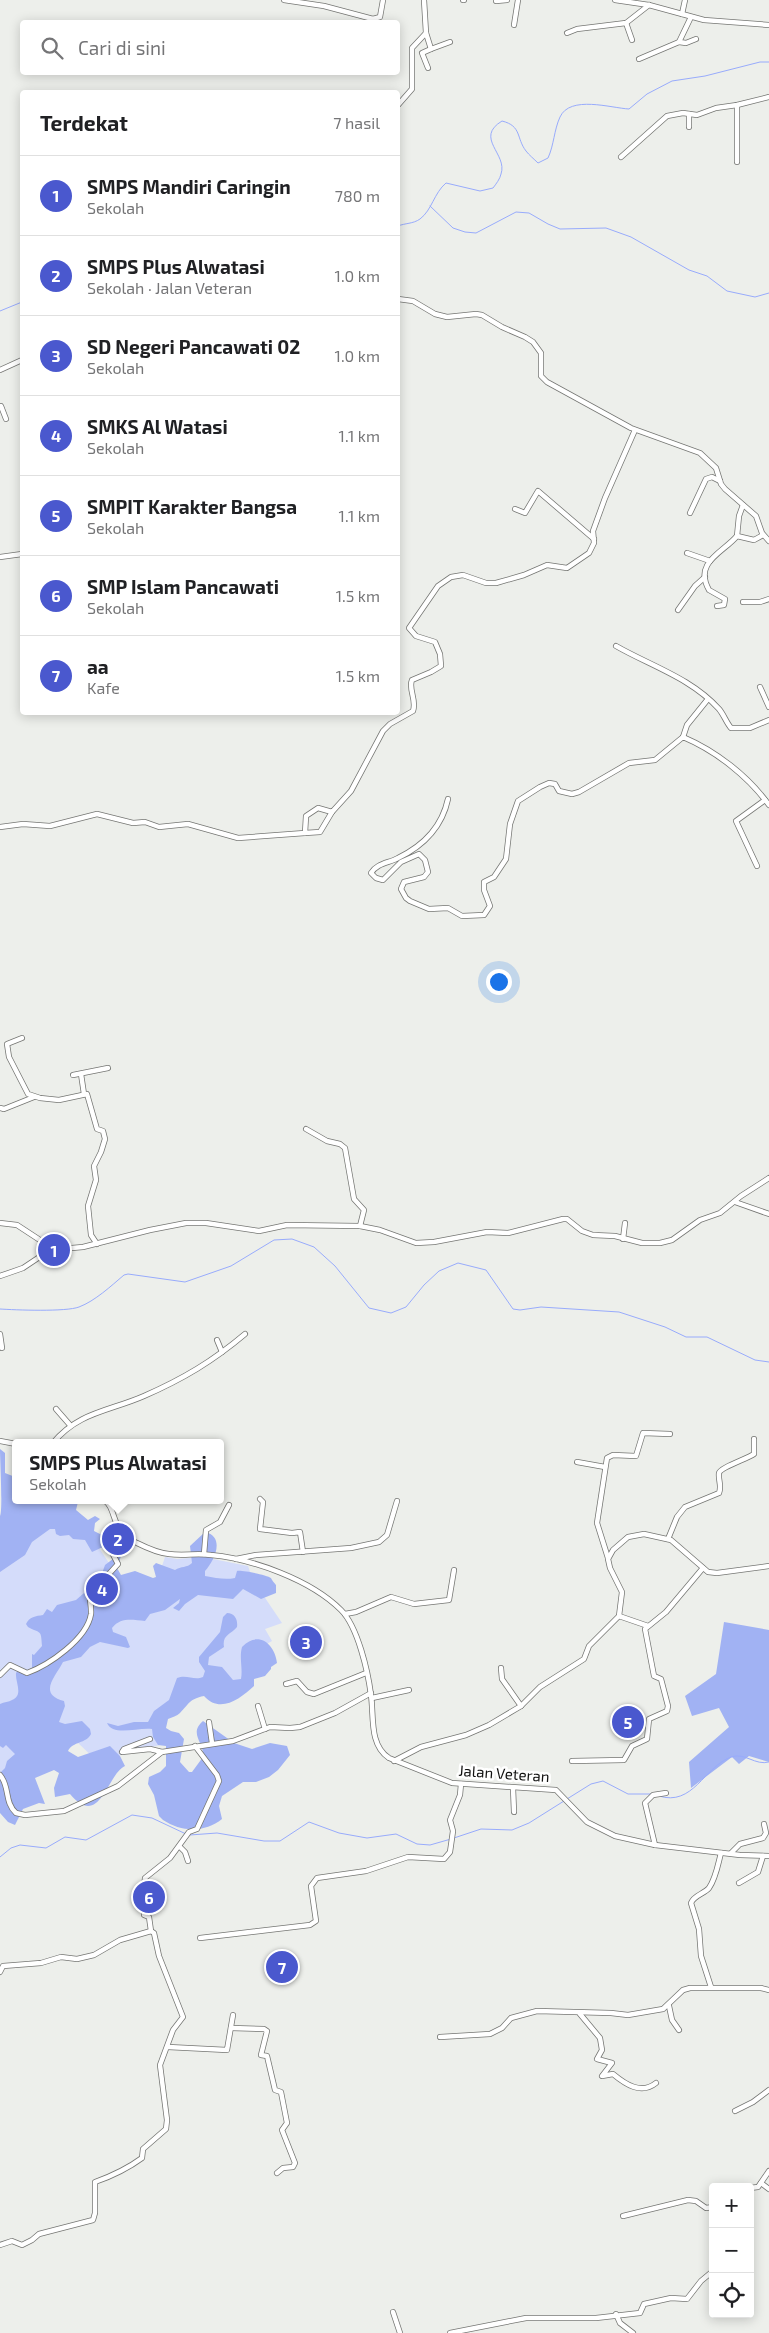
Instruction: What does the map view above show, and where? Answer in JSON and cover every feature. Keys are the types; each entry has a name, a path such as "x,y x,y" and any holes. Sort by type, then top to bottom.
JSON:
{"street":[{"path":"284,0 324,6 370,20"},
{"path":"375,20 382,15 383,0"},
{"path":"424,0 426,34 431,49"},
{"path":"496,1 507,0"},
{"path":"514,25 518,0"},
{"path":"615,0 649,5 716,22 769,25"},
{"path":"682,14 685,0"},
{"path":"567,33 578,29 626,23 649,5"},
{"path":"679,42 691,17"},
{"path":"626,23 632,40"},
{"path":"400,102 412,90 412,48 426,34"},
{"path":"639,59 679,42 686,43 696,39"},
{"path":"428,68 422,53 450,42"},
{"path":"621,157 667,116 675,114 697,115 716,108 738,106 769,97"},
{"path":"737,162 738,106"},
{"path":"689,114 689,127"},
{"path":"400,299 413,301 434,314 447,317 482,315 533,342 541,353 542,379 635,430 700,453 716,468 725,489 758,520 763,535 769,541"},
{"path":"0,370 20,361"},
{"path":"0,406 6,418"},
{"path":"0,827 23,824 50,826 98,814 133,823 145,822 159,827 188,824 238,838 320,832 332,812 351,791 383,731 414,708 411,682 441,666 440,654 435,642 416,636 409,628 438,586 451,577 458,575 491,583 524,575 547,565 567,568 589,552 594,539 593,531 605,498 635,430"},
{"path":"690,513 706,479 712,477 720,481"},
{"path":"515,509 525,513 538,491 594,539"},
{"path":"678,610 695,586 705,577 710,561 715,554 737,536 739,516 743,506"},
{"path":"737,536 754,540 763,535"},
{"path":"687,553 710,561"},
{"path":"0,557 20,554"},
{"path":"705,577 709,590 725,599 724,605 717,606"},
{"path":"743,602 762,602 769,599"},
{"path":"616,646 644,662 678,676 708,699 720,711 731,728 750,728 769,720"},
{"path":"760,687 769,708"},
{"path":"448,799 439,824 429,836 397,859 379,865 371,873 376,878 383,880 401,862 418,854 425,860 428,872 424,877 404,882 401,889 406,898 429,909 443,907 462,916 481,916 487,913 490,906 484,890 484,882 494,877 506,860 510,824 515,807 521,798 553,783 562,793 579,792 629,763 658,759 683,737 687,726 708,699"},
{"path":"683,737 719,757 769,805"},
{"path":"758,866 736,821 765,800"},
{"path":"305,833 305,818 310,812 318,808 332,812"},
{"path":"22,1038 9,1042 6,1045 7,1052 25,1092 34,1097 59,1100 84,1094"},
{"path":"0,1054 7,1052"},
{"path":"73,1075 108,1068"},
{"path":"82,1074 84,1094 88,1098 97,1130 103,1131 105,1137 102,1150 94,1166 96,1180 88,1206 91,1235 97,1244"},
{"path":"0,1108 4,1109 34,1097"},
{"path":"306,1129 327,1141 340,1144 345,1148 354,1199 364,1210 360,1226"},
{"path":"0,1276 23,1268 53,1248 73,1248 97,1244 186,1223 206,1223 259,1231 286,1225 360,1226 380,1230 410,1242 424,1242 487,1232 508,1233 564,1219 587,1233 647,1244 672,1240 700,1220 720,1213 769,1178"},
{"path":"735,1202 769,1214"},
{"path":"623,1239 625,1223"},
{"path":"0,1224 22,1227 53,1248"},
{"path":"0,1334 2,1348"},
{"path":"57,1439 70,1425 87,1416 157,1390 198,1370 246,1334"},
{"path":"217,1340 222,1352"},
{"path":"56,1408 70,1425"},
{"path":"394,1761 434,1742 466,1735 521,1706 540,1687 584,1659 592,1643 619,1616 622,1592 610,1568 597,1527 605,1467 609,1456 636,1456 643,1433 670,1434"},
{"path":"668,1539 677,1517 684,1507 719,1493 721,1489 719,1474 722,1469 754,1454 754,1439"},
{"path":"577,1462 605,1467"},
{"path":"260,1499 263,1502 260,1529 292,1533 300,1532 303,1552"},
{"path":"235,1559 256,1555 350,1548 383,1541 389,1530 397,1501"},
{"path":"0,1675 10,1665 27,1673 45,1665 54,1659 82,1632 89,1622 91,1613 91,1584 107,1576 118,1564 107,1543 120,1531 110,1504"},
{"path":"204,1554 206,1530 220,1522 229,1505"},
{"name":"Jalan Veteran","path":"120,1531 129,1539 160,1552 170,1554 204,1554 254,1563 289,1577 320,1594 345,1614 354,1631 366,1673 371,1695 377,1743 382,1752 394,1761 452,1783 556,1790 587,1822 600,1830 655,1845 721,1853 769,1856"},
{"path":"608,1559 613,1550 628,1537 644,1534 668,1539 676,1543 703,1568 717,1572 769,1566"},
{"path":"572,1761 624,1760 632,1746 647,1739 649,1719 667,1711 668,1706 661,1679 654,1676 645,1631 648,1626 666,1612 703,1568"},
{"path":"345,1614 356,1612 391,1597 414,1604 449,1600 454,1570"},
{"path":"619,1616 648,1626"},
{"path":"501,1668 502,1679 521,1706"},
{"path":"286,1684 297,1681 307,1692 314,1694 366,1673"},
{"path":"150,1738 124,1749 122,1752 150,1749 162,1752 233,1741 265,1728 300,1727 335,1713 371,1695 409,1690"},
{"path":"258,1706 265,1728"},
{"path":"209,1722 212,1743"},
{"path":"0,2245 12,2242 22,2245 39,2234 92,2220 95,2213 95,2182 111,2177 142,2158 143,2149 166,2129 168,2120 159,2072 160,2065 173,2030 183,2017 159,1956 149,1918 144,1915 144,1881 148,1875 180,1847 189,1832 197,1829 218,1781 195,1746"},
{"path":"0,1774 4,1779 9,1805 16,1813 60,1812 118,1786 162,1752"},
{"path":"200,1938 312,1924 316,1919 311,1886 317,1878 366,1871 408,1857 444,1858 450,1852 453,1831 450,1820 460,1795 460,1784"},
{"path":"513,1788 514,1812"},
{"path":"655,1845 645,1803 653,1795 666,1792"},
{"path":"731,1853 740,1844 763,1838 766,1833 764,1824"},
{"path":"180,1847 185,1852 188,1861"},
{"path":"711,1988 701,1956 700,1929 691,1903 693,1899 709,1888 717,1870 721,1853"},
{"path":"739,1883 758,1872 763,1856"},
{"path":"0,1972 3,1966 41,1963 61,1957 77,1959 94,1956 120,1940 151,1931"},
{"path":"440,2037 490,2034 502,2028 511,2018 537,2012 628,2015 663,2009 669,2006 687,1988 761,1988 769,1990"},
{"path":"669,2006 672,2020 679,2030"},
{"path":"580,2014 600,2038 602,2050 597,2059 612,2063 602,2076 613,2074 633,2087 648,2088 656,2084"},
{"path":"168,2047 226,2050 233,2015"},
{"path":"231,2028 264,2029 267,2031 261,2055 267,2056 275,2090 281,2092 287,2123 282,2130 295,2163 293,2167 283,2168 277,2173"},
{"path":"735,2112 769,2090"},
{"path":"754,2188 758,2188 769,2171"},
{"path":"761,2183 769,2189"},
{"path":"623,2216 688,2200 696,2201 706,2208 709,2208"},
{"path":"450,2333 526,2318 596,2318 616,2314 639,2314 644,2304 652,2301 671,2298 687,2299 704,2278 712,2273"},
{"path":"393,2312 400,2333"},
{"path":"616,2314 620,2324 633,2333"}],"shaded area":[{"path":"0,1449 5,1453 5,1473 12,1476 12,1504 78,1504 76,1510 88,1520 95,1516 100,1519 95,1523 94,1531 106,1539 103,1547 92,1552 85,1540 73,1539 69,1535 60,1536 56,1534 55,1529 50,1529 32,1542 25,1555 0,1572"},
{"path":"56,1521 95,1542 119,1578 32,1682 0,1715 0,1557"},
{"path":"205,1532 215,1539 217,1544 212,1561 205,1571 205,1576 231,1579 235,1578 237,1571 260,1574 271,1578 276,1585 276,1593 261,1599 243,1589 233,1599 198,1595 179,1611 173,1608 179,1603 180,1599 165,1610 150,1614 145,1621 127,1620 115,1624 112,1628 113,1632 126,1637 130,1647 100,1642 90,1647 81,1657 63,1662 53,1679 50,1689 51,1694 64,1701 65,1706 59,1722 65,1724 82,1721 90,1729 91,1734 68,1751 78,1757 110,1746 120,1756 125,1766 113,1779 102,1797 96,1803 89,1806 80,1803 70,1794 55,1797 54,1788 59,1773 54,1770 35,1778 45,1804 39,1803 23,1809 15,1825 8,1822 0,1813 0,1773 5,1768 7,1761 15,1754 6,1745 3,1748 0,1746 0,1704 16,1698 18,1688 16,1673 19,1669 27,1671 32,1668 32,1654 34,1655 42,1646 41,1634 28,1627 27,1622 33,1617 43,1615 47,1609 52,1612 57,1605 76,1600 100,1579 105,1565 118,1555 121,1556 117,1568 121,1575 135,1571 153,1578 156,1577 153,1566 156,1563 175,1570 188,1566 192,1563 190,1546"},
{"path":"165,1557 177,1559 203,1557 248,1566 253,1580 282,1623 265,1629 272,1641 251,1653 243,1686 210,1681 157,1718 160,1745 97,1761 35,1702 56,1658 94,1625 167,1595 162,1566"},
{"path":"227,1613 235,1617 237,1627 225,1638 224,1647 209,1657 208,1665 222,1667 233,1680 241,1679 242,1647 254,1640 260,1640 269,1645 276,1656 277,1663 271,1667 265,1676 254,1679 254,1686 236,1700 230,1703 217,1704 204,1696 199,1697 190,1702 179,1714 168,1719 166,1728 179,1733 184,1739 180,1762 189,1772 192,1772 203,1757 197,1730 203,1721 234,1743 252,1749 270,1743 287,1746 290,1755 278,1770 269,1777 256,1782 243,1782 222,1796 219,1806 222,1819 215,1824 201,1829 185,1829 170,1824 159,1816 154,1795 148,1784 149,1777 160,1772 166,1766 166,1746 158,1745 153,1737 152,1729 120,1731 110,1727 107,1723 118,1726 134,1722 148,1722 154,1711 169,1700 177,1678 203,1677 205,1671 199,1662 199,1657 220,1632 223,1617"},
{"path":"724,1622 769,1630 769,1762 749,1756 739,1764 732,1757 691,1788 689,1762 729,1727 719,1708 692,1716 685,1696 716,1674"},
{"path":"0,1724 23,1757 0,1778"}],"waterway":[{"path":"400,226 420,219 446,183 480,191 493,188 500,178 502,167 491,140 491,134 494,127 502,121 516,129 526,151 538,163 548,158 560,117 565,110 572,106 592,104 629,109 647,94 672,81 705,76 760,62 769,62"},
{"path":"430,206 453,228 465,232 476,233 516,212 529,213 560,229 606,228 631,237 689,270 707,276 727,291 755,297 769,293"},
{"path":"0,311 20,303"},
{"path":"0,1309 72,1309 97,1297 124,1275 128,1274 185,1282 231,1266 274,1240 292,1239 314,1247 335,1266 369,1308 391,1313 406,1307 424,1285 439,1271 458,1263 486,1270 513,1309 541,1307 619,1312 665,1327 686,1337 707,1337 755,1360 769,1362"},
{"path":"659,1796 671,1798 681,1796 690,1791 713,1769 731,1757 741,1756 759,1762 769,1762"},
{"path":"567,1799 591,1784 603,1781 628,1794 653,1794"},
{"path":"454,1838 481,1829 512,1830 529,1823 564,1801"},
{"path":"0,1857 11,1848 20,1845 46,1848 65,1837 86,1840 132,1815 152,1818 186,1834"},
{"path":"190,1835 217,1833 264,1841 280,1841 309,1822 339,1833 367,1838 396,1834 417,1844 430,1845 451,1839"}],"place":[{"name":"SMPS Mandiri Caringin","path":"54,1250"},
{"name":"SMPS Plus Alwatasi","path":"118,1539"},
{"name":"SMKS Al Watasi","path":"102,1589"},
{"name":"SD Negeri Pancawati 02","path":"306,1642"},
{"name":"SMPIT Karakter Bangsa","path":"628,1722"},
{"name":"SMP Islam Pancawati","path":"149,1897"},
{"name":"aa","path":"282,1967"}]}
